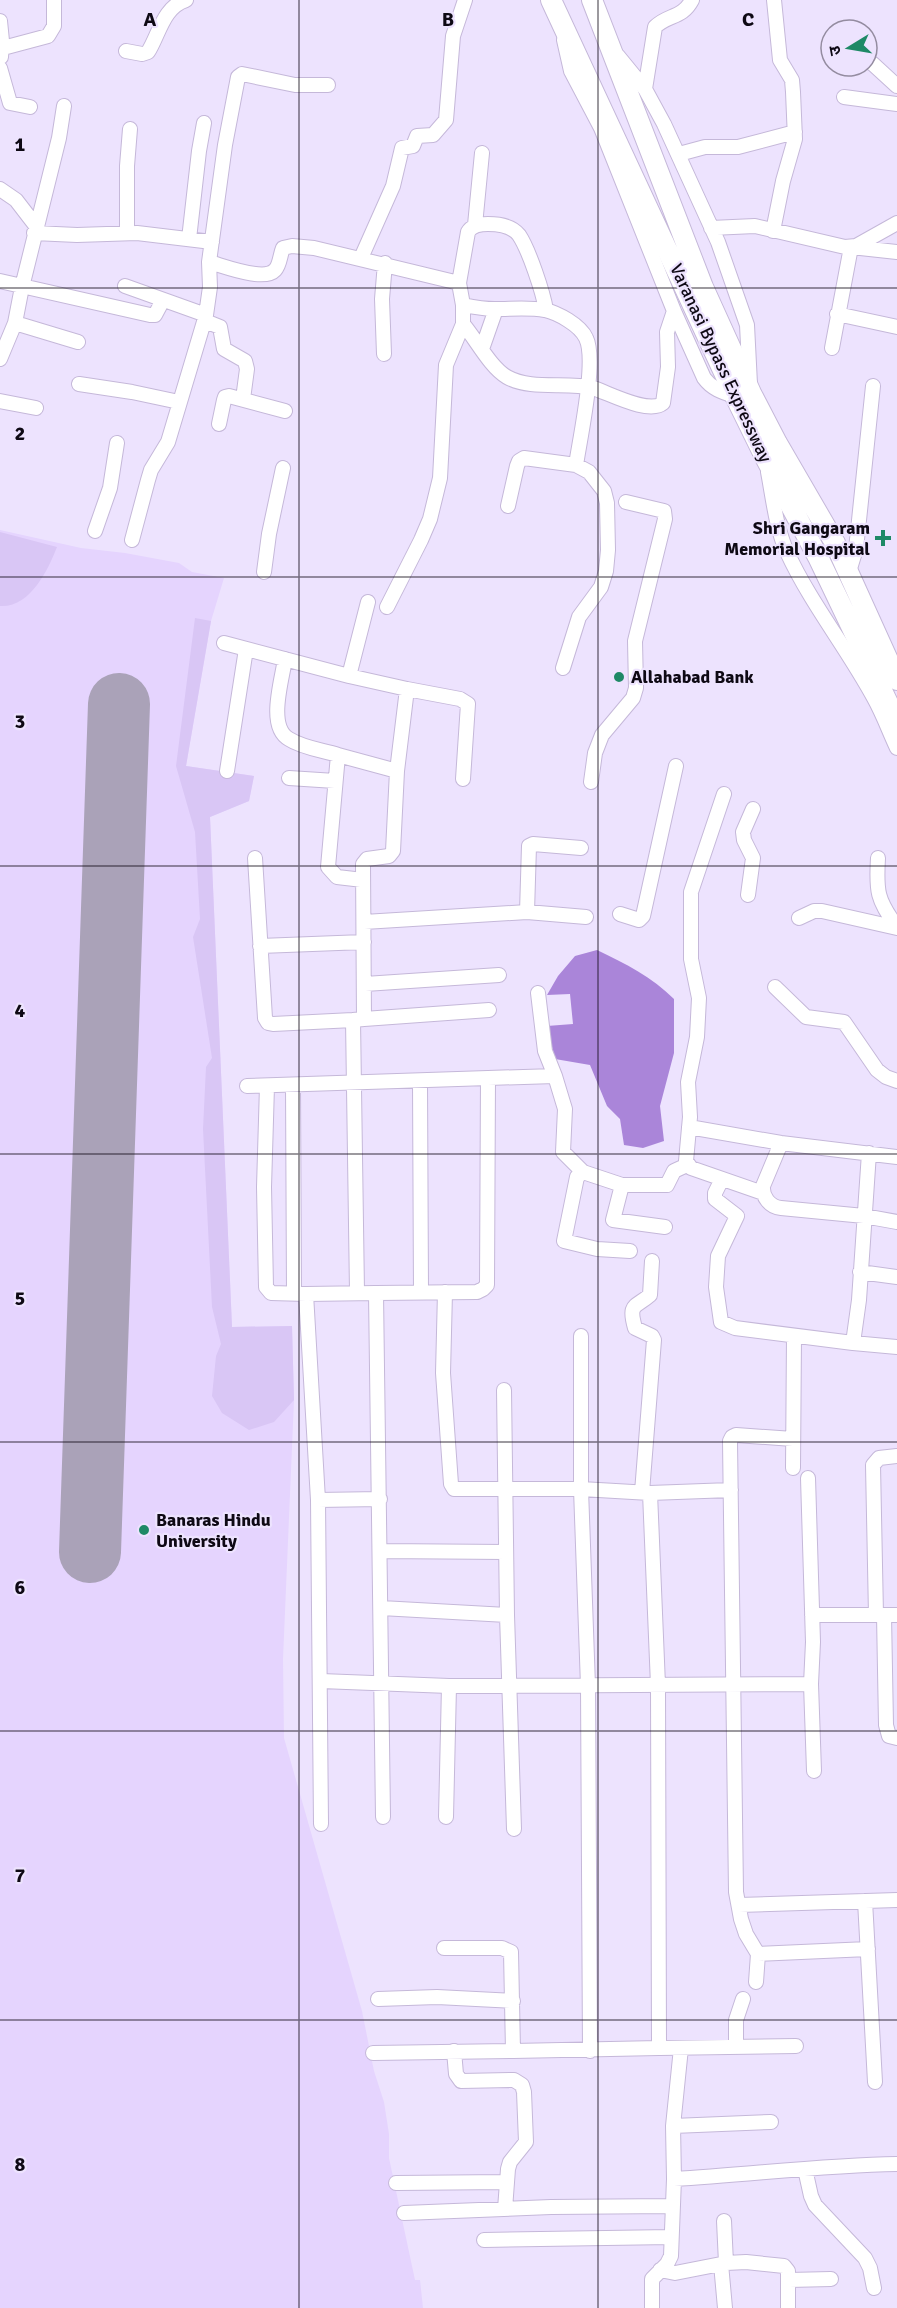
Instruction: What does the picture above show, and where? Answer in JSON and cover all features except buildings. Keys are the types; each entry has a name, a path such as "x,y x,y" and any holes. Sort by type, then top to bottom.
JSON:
{"highway":[{"name":"Varanasi Bypass Expressway","path":"592,0 703,286 765,457 818,557 859,647 897,722"},
{"name":"Varanasi Bypass Expressway","path":"554,7 743,394 777,443 835,543 897,680"},
{"path":"834,631 859,647"}],"street":[{"path":"3,48 48,36 54,26 54,0"},
{"path":"126,51 142,54 148,52 168,12 175,5 186,0"},
{"path":"361,258 393,186 402,148 413,146 417,136 433,135 446,120 453,36 465,0"},
{"path":"645,89 655,27 658,23 681,14 692,0"},
{"path":"773,231 783,181 793,152 795,132 793,86 780,60 774,0"},
{"path":"554,7 571,71 601,128 674,311 704,378 717,390 743,394 747,325 711,228 679,154 645,89 610,45"},
{"path":"0,21 3,48 0,68 10,103 30,107"},
{"path":"879,70 897,86"},
{"path":"132,540 151,470 168,442 205,318 225,145 238,77 243,74 295,85 328,85"},
{"path":"844,97 897,104"},
{"path":"1,354 15,323 35,229 59,138 64,106"},
{"path":"189,239 204,123"},
{"path":"127,233 127,166 130,129"},
{"path":"679,154 705,147 738,147 795,132"},
{"path":"387,607 430,519 440,478 446,365 463,324 463,305 459,283 468,232 475,225 482,153"},
{"path":"0,189 16,200 35,229 77,236 127,233 212,242"},
{"path":"851,247 897,223"},
{"path":"475,225 489,224 506,227 519,235 540,285 546,310"},
{"path":"711,228 740,225 838,246 897,252"},
{"path":"210,262 263,276 276,269 281,251 287,246 314,248 385,263 459,283"},
{"path":"832,348 851,247"},
{"path":"384,354 382,299 385,263"},
{"path":"0,281 150,315 158,312 163,300"},
{"path":"125,286 205,318 220,327 224,349 245,361 247,369 243,399"},
{"path":"463,305 496,309 546,310 564,318 584,334 590,350 588,386 576,465"},
{"path":"483,349 496,309"},
{"path":"463,324 500,372 509,378 534,383 588,386 630,403 659,407 663,403 666,387 668,323 674,311"},
{"path":"837,314 897,327"},
{"path":"15,323 78,342"},
{"path":"79,384 179,402"},
{"path":"848,575 856,549 873,386"},
{"path":"219,424 225,397 243,399 285,411"},
{"path":"0,401 36,408"},
{"path":"95,531 110,488 117,443"},
{"path":"765,457 786,552 814,604 834,631 874,698 897,748"},
{"path":"508,506 517,466 524,458 576,465 589,472 604,491 608,550 601,587 579,617 563,668"},
{"path":"264,572 269,534 283,468"},
{"path":"591,782 595,753 602,735 633,698 636,688 635,641 665,519 664,511 626,502"},
{"path":"349,676 368,602"},
{"path":"224,643 349,676 460,699 468,704 463,779"},
{"path":"227,771 246,649"},
{"path":"285,659 277,714 282,734 290,740 397,771"},
{"path":"357,1292 353,1084 358,1019 365,984 363,864 367,859 389,856 393,851 397,771 407,688"},
{"path":"338,755 328,867 337,878 363,880"},
{"path":"620,914 639,920 643,916 676,766"},
{"path":"289,778 335,781"},
{"path":"687,1165 690,1127 688,1082 697,1037 699,998 691,959 691,892 724,794"},
{"path":"748,895 753,861 743,832 753,809"},
{"path":"527,912 529,846 533,844 581,848"},
{"path":"255,858 265,1018 268,1023 489,1010"},
{"path":"878,858 877,878 880,902 897,928"},
{"path":"799,918 814,911 822,911 897,928"},
{"path":"364,922 527,912 585,917"},
{"path":"260,946 364,942"},
{"path":"365,984 499,975"},
{"path":"775,987 806,1017 843,1022 877,1070 897,1081"},
{"path":"538,993 543,1043 565,1109 563,1152 583,1172 622,1185 667,1185 674,1171 687,1165"},
{"path":"247,1086 555,1076"},
{"path":"267,1086 264,1187 266,1287 271,1293 477,1292 487,1285 488,1078"},
{"path":"420,1081 421,1292"},
{"path":"293,1085 300,1294 318,1500 321,1824"},
{"path":"690,1127 781,1143 897,1157"},
{"path":"763,1193 781,1143"},
{"path":"853,1343 869,1153"},
{"path":"687,1165 763,1193 770,1204 776,1208 864,1216 897,1222"},
{"path":"583,1172 577,1177 564,1241 597,1249 630,1251"},
{"path":"722,1179 714,1196 715,1199 737,1216 718,1256 716,1287 721,1322 727,1327 897,1347"},
{"path":"622,1185 613,1220 665,1227"},
{"path":"652,1261 650,1295 637,1303 633,1310 635,1328 652,1336 654,1340 646,1493 658,1685 659,2048"},
{"path":"860,1272 897,1277"},
{"path":"445,1292 443,1373 451,1485 454,1489 581,1489 646,1493 731,1490"},
{"path":"376,1293 383,1817"},
{"path":"581,1336 581,1489 588,1686 590,2051"},
{"path":"793,1468 794,1336"},
{"path":"504,1390 507,1615 514,1828"},
{"path":"756,1982 759,1954 746,1934 736,1892 730,1441 736,1435 794,1439"},
{"path":"897,1456 879,1458 873,1465 891,1671 886,1731 889,1736 897,1737"},
{"path":"808,1478 814,1771"},
{"path":"318,1500 380,1499"},
{"path":"380,1551 506,1552"},
{"path":"381,1608 507,1615"},
{"path":"812,1615 886,1615"},
{"path":"321,1681 448,1686 812,1684"},
{"path":"446,1817 448,1686"},
{"path":"739,1905 897,1900"},
{"path":"865,1901 874,2082"},
{"path":"444,1948 508,1949 511,1952 513,2051"},
{"path":"759,1954 868,1949"},
{"path":"378,1999 437,1997 513,2001"},
{"path":"736,2047 736,2020 743,1999"},
{"path":"373,2053 796,2046"},
{"path":"652,2308 652,2279 670,2260 674,2179 673,2126 681,2048"},
{"path":"454,2051 456,2074 461,2080 514,2080 522,2085 526,2142 510,2162 506,2182 505,2209"},
{"path":"673,2126 771,2122"},
{"path":"674,2179 848,2165 897,2164"},
{"path":"805,2169 815,2205 865,2258 870,2268 874,2288"},
{"path":"396,2183 506,2182"},
{"path":"404,2213 671,2206"},
{"path":"724,2222 725,2308"},
{"path":"484,2240 671,2237"},
{"path":"660,2270 675,2273 746,2262 784,2266 788,2271 789,2280 788,2308"},
{"path":"789,2280 831,2279"}],"shaded area":[{"name":"Banaras Hindu University","path":"0,530 81,548 179,563 192,572 224,578 211,621 186,766 254,776 249,801 210,817 232,1327 292,1326 294,1400 283,1659 284,1738 362,2011 374,2071 384,2102 389,2134 389,2158 415,2280 420,2280 423,2308 0,2308"},
{"path":"0,532 57,547 49,566 29,594 11,605 0,606"},
{"path":"195,618 211,621 186,766 254,776 249,801 210,817 232,1327 292,1326 294,1400 274,1422 249,1430 222,1413 212,1396 216,1356 221,1344 212,1307 203,1129 206,1067 212,1058 193,937 200,919 195,832 176,766"},
{"path":"597,950 648,978 674,999 674,1053 660,1106 664,1141 643,1148 624,1145 620,1119 607,1106 590,1065 555,1059 547,1026 573,1024 570,994 547,995 558,976 575,956"}],"runway":[{"path":"90,1552 119,704"}],"place":[{"name":"Shri Gangaram Memorial Hospital","path":"883,538"},
{"name":"Allahabad Bank","path":"619,677"},
{"name":"Banaras Hindu University","path":"144,1530"}]}
